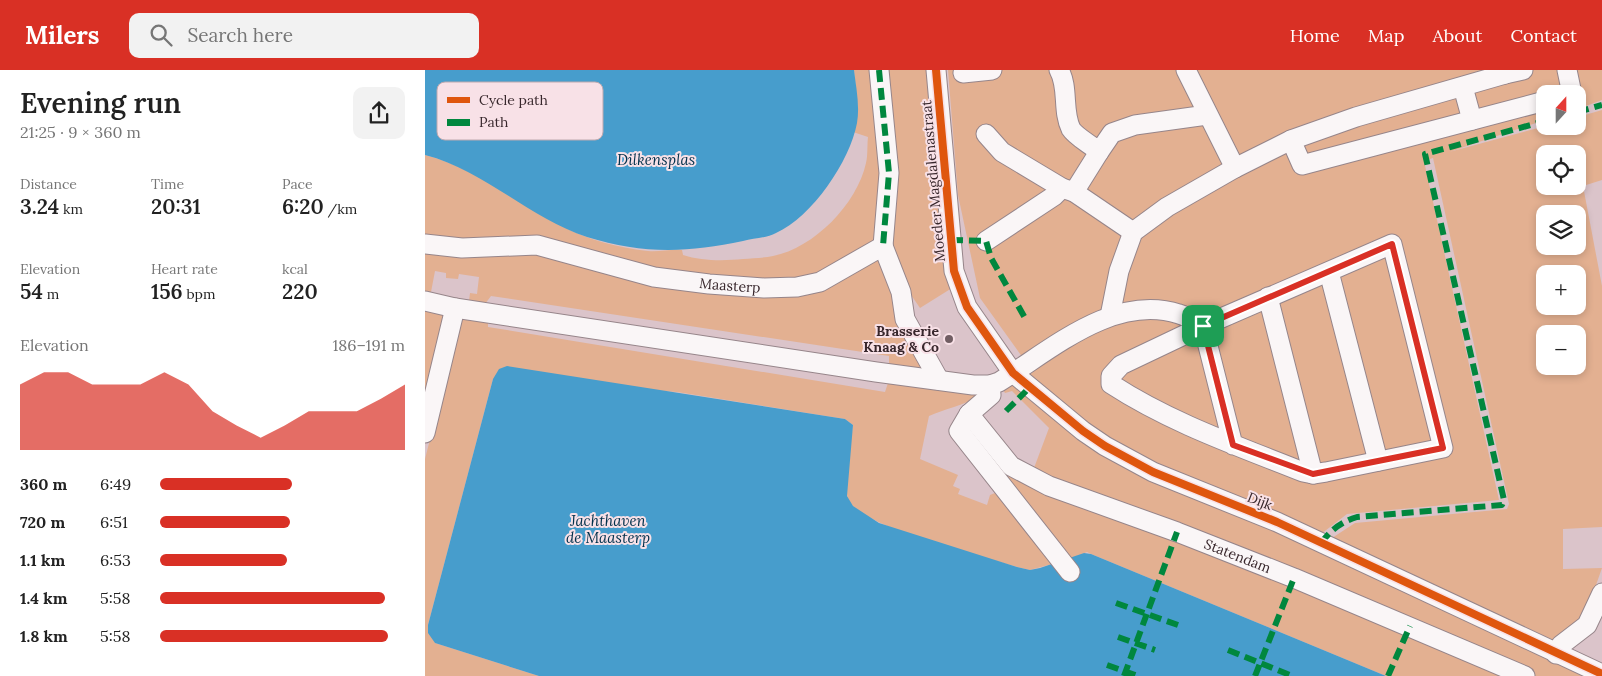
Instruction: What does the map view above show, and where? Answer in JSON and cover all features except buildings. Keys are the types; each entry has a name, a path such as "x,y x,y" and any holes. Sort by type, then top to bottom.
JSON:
{"street":[{"path":"879,70 889,173 883,246 901,292 905,319 939,380"},
{"name":"Moeder Magdalenastraat","path":"936,70 954,271 959,289"},
{"path":"963,73 992,70"},
{"path":"1059,70 1063,76 1065,108 1071,130 1099,152"},
{"path":"1186,70 1235,168"},
{"path":"1110,316 1119,271 1133,232 1167,207 1235,168 1291,140 1356,116 1463,87 1504,72 1523,70"},
{"path":"1567,70 1570,85"},
{"path":"1463,87 1472,120"},
{"path":"1291,140 1302,165 1536,103"},
{"path":"986,242 1054,196 1068,190 1112,133 1135,125 1207,115"},
{"path":"986,134 1002,152 1068,190 1133,232"},
{"name":"Maasterp","path":"425,244 462,248 537,245 654,277 764,288 797,287 821,282 883,246"},
{"path":"1392,244 1443,448 1313,474 1181,424 1111,384 1111,376 1121,366 1268,297 1392,244"},
{"path":"1329,272 1378,461"},
{"name":"Dijk","path":"959,289 980,329 1013,373 1083,432 1105,446 1153,472 1277,522 1602,674"},
{"path":"1268,297 1313,474"},
{"path":"425,301 455,308 939,380 990,385 1013,373 1072,334 1110,316 1141,310 1180,314 1203,326 1233,445"},
{"path":"425,433 455,308"},
{"path":"990,385 991,395 969,414 959,431 1070,572"},
{"name":"Statendam","path":"969,414 1011,466 1049,486 1177,532 1294,578 1525,676"},
{"path":"1556,654 1561,645 1587,625 1602,593"}],"shaded area":[{"path":"854,70 873,70 883,167 878,243 839,271 778,285 425,241 425,155 462,168 564,227 605,243 648,251 682,250 683,255 713,260 766,257 788,251 804,244 832,222 853,194 861,178 867,160 868,137 853,132 858,110"},
{"path":"885,70 930,70 952,288 920,308 909,292 890,252"},
{"path":"948,70 1602,70 1602,100 1586,106 1586,85 1536,85 1536,123 1449,152 1536,128 1536,135 1586,135 1586,115 1602,110 1602,180 1586,185 1586,145 1536,145 1536,195 1585,195 1602,286 1602,527 1563,529 1563,569 1602,568 1584,619 1553,640 1332,538 1355,523 1507,509 1509,504 1433,158 1424,161 1499,500 1347,514 1321,534 1120,449 1028,376 1033,372 980,298 958,195"},
{"path":"425,246 511,247 769,289 877,255 927,370 889,367 889,356 491,296 485,304 469,301 470,293 477,294 479,277 459,274 458,279 446,278 446,273 435,271 431,292 425,293"},
{"path":"425,305 447,311 425,403"},
{"path":"461,317 488,317 488,327 885,392 889,380 977,394 979,397 929,416 920,459 958,475 953,486 960,489 958,494 987,505 990,495 1000,491 1056,563 1030,570 1017,567 899,531 859,511 849,501 847,494 846,475 853,425 845,419 677,392 493,379 428,625 435,643 539,676 425,676 425,459"},
{"path":"1008,385 1016,385 1064,426 1266,525 1599,676 1386,676 1087,552 1067,560 1004,478 1011,473 1031,476 1049,428 1012,391 1005,393 1002,388"}],"water":[{"name":"Dilkensplas","path":"425,70 854,70 858,117 853,138 838,170 816,201 803,214 790,225 769,236 703,248 664,250 607,243 566,229 467,171 425,155"},
{"name":"Jachthaven de Maasterp","path":"507,366 845,419 853,425 847,496 853,506 879,523 1030,570 1084,553 1091,554 1386,676 539,676 435,643 428,633 428,625 493,379 499,369"}],"marked path":[{"path":"879,70 889,173 883,246"},
{"path":"1586,109 1602,105"},
{"path":"1321,543 1337,527 1357,517 1502,505 1504,500 1425,154 1536,123"},
{"path":"951,240 986,241 991,258 1025,318"},
{"path":"1006,411 1030,387"},
{"path":"1124,676 1177,532"},
{"path":"1255,676 1294,578"},
{"path":"1116,603 1178,625"},
{"path":"1388,676 1410,626"},
{"path":"1118,637 1155,650"},
{"path":"1228,650 1290,675"},
{"path":"1107,665 1138,676"}],"cycle path":[{"path":"936,70 954,271 967,307 1013,373 1083,431 1105,446 1153,472 1277,522 1602,674"}],"place":[{"name":"Brasserie Knaag & Co","path":"949,339"}],"route":[{"path":"1392,244 1443,448 1313,474 1303,472 1233,445 1203,326 1392,244"}]}
